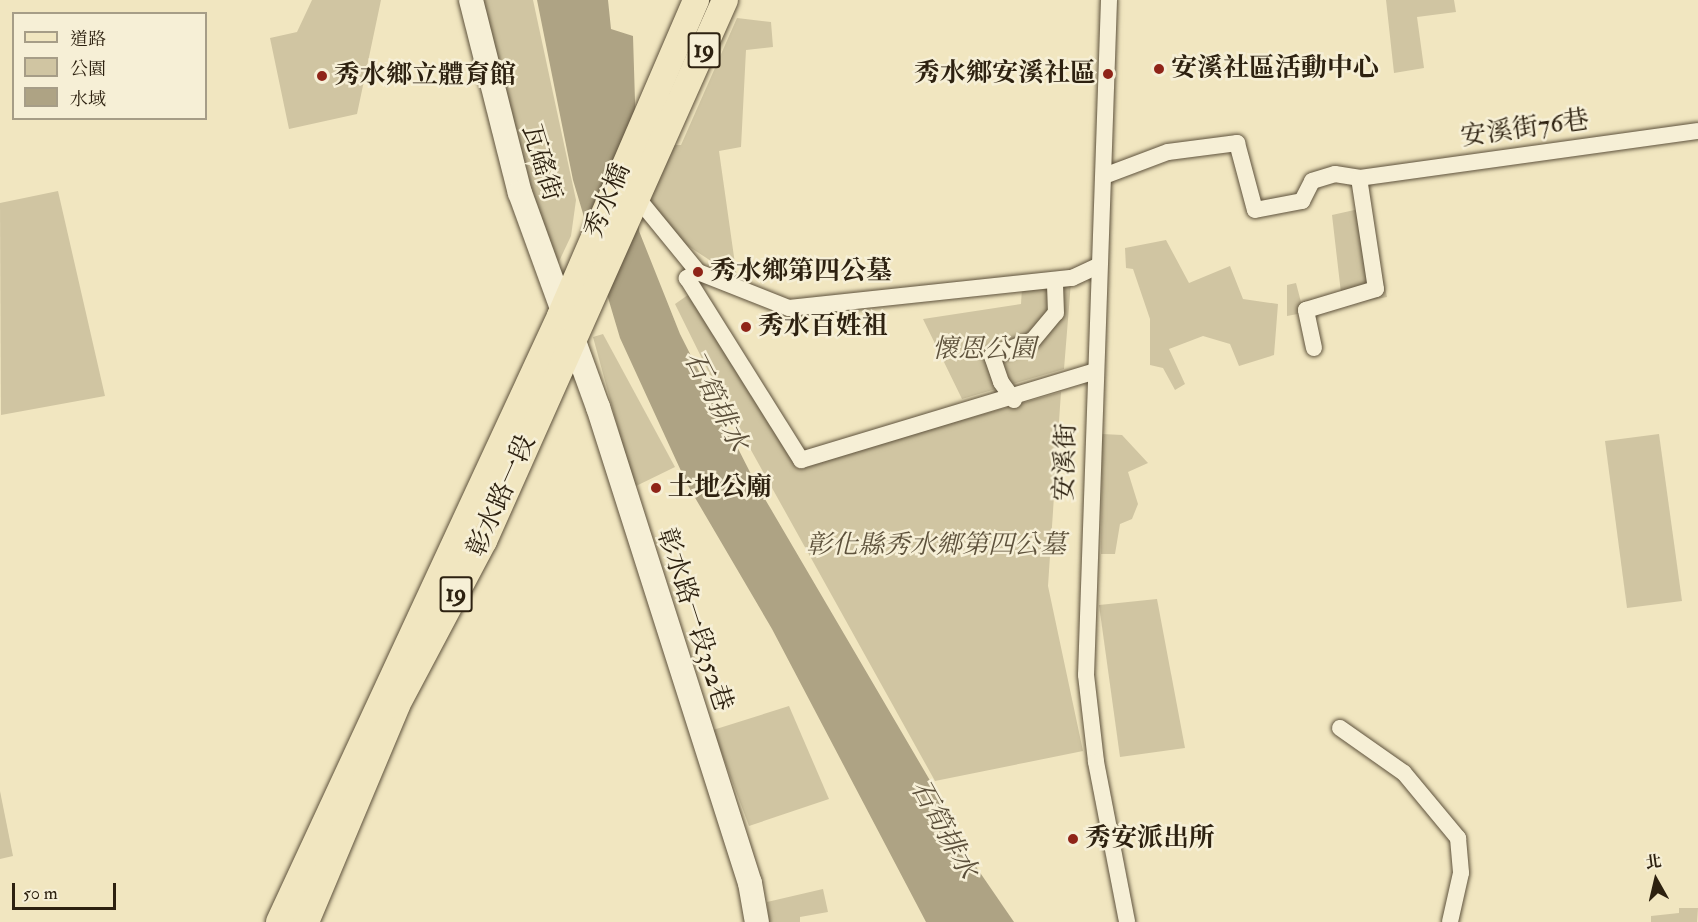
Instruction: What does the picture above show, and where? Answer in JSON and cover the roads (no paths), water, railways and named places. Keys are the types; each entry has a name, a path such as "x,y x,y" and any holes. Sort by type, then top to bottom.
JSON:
{"main road":[{"name":"秀水橋","path":"566,326 658,87 696,0"},
{"name":"秀水橋","path":"604,265 635,195 684,99 725,0"},
{"name":"彰水路一段","path":"279,922 566,326 604,265"},
{"name":"彰水路一段","path":"306,922 397,705 484,541 566,326"}],"street":[{"name":"瓦磘街","path":"471,0 488,83 566,326"},
{"name":"安溪街","path":"1109,0 1104,176 1098,266 1086,675 1096,762 1127,922"},
{"name":"安溪街76巷","path":"1104,176 1167,152 1227,142 1237,143 1255,210 1302,201 1306,187 1320,177 1359,178 1698,130"},
{"path":"1314,348 1306,310 1376,289 1359,178"},
{"path":"635,195 698,272 789,308 1055,280 1098,266"},
{"path":"698,272 687,278 801,460 1014,400 1095,371"},
{"path":"1014,400 1000,382 992,356 1033,340 1056,314 1055,280"},
{"name":"彰水路一段352巷","path":"566,326 683,669 757,922"},
{"path":"1340,728 1404,773 1458,838 1461,873 1450,922"}],"water":[{"name":"石筍排水","path":"537,0 608,0 611,29 633,36 639,231 680,334 755,482 935,789 959,842 1014,922 926,922 772,629 687,484 620,338 573,180"}],"place":[{"name":"安溪社區活動中心","path":"1159,69"},
{"name":"秀水鄉安溪社區","path":"1108,74"},
{"name":"秀水鄉立體育館","path":"322,76"},
{"name":"秀水鄉第四公墓","path":"698,272"},
{"name":"秀水百姓祖","path":"746,327"},
{"name":"土地公廟","path":"656,488"},
{"name":"秀安派出所","path":"1073,839"}],"park label":[{"name":"懷恩公園","path":"984,350"},
{"name":"彰化縣秀水鄉第四公墓","path":"936,546"}]}
